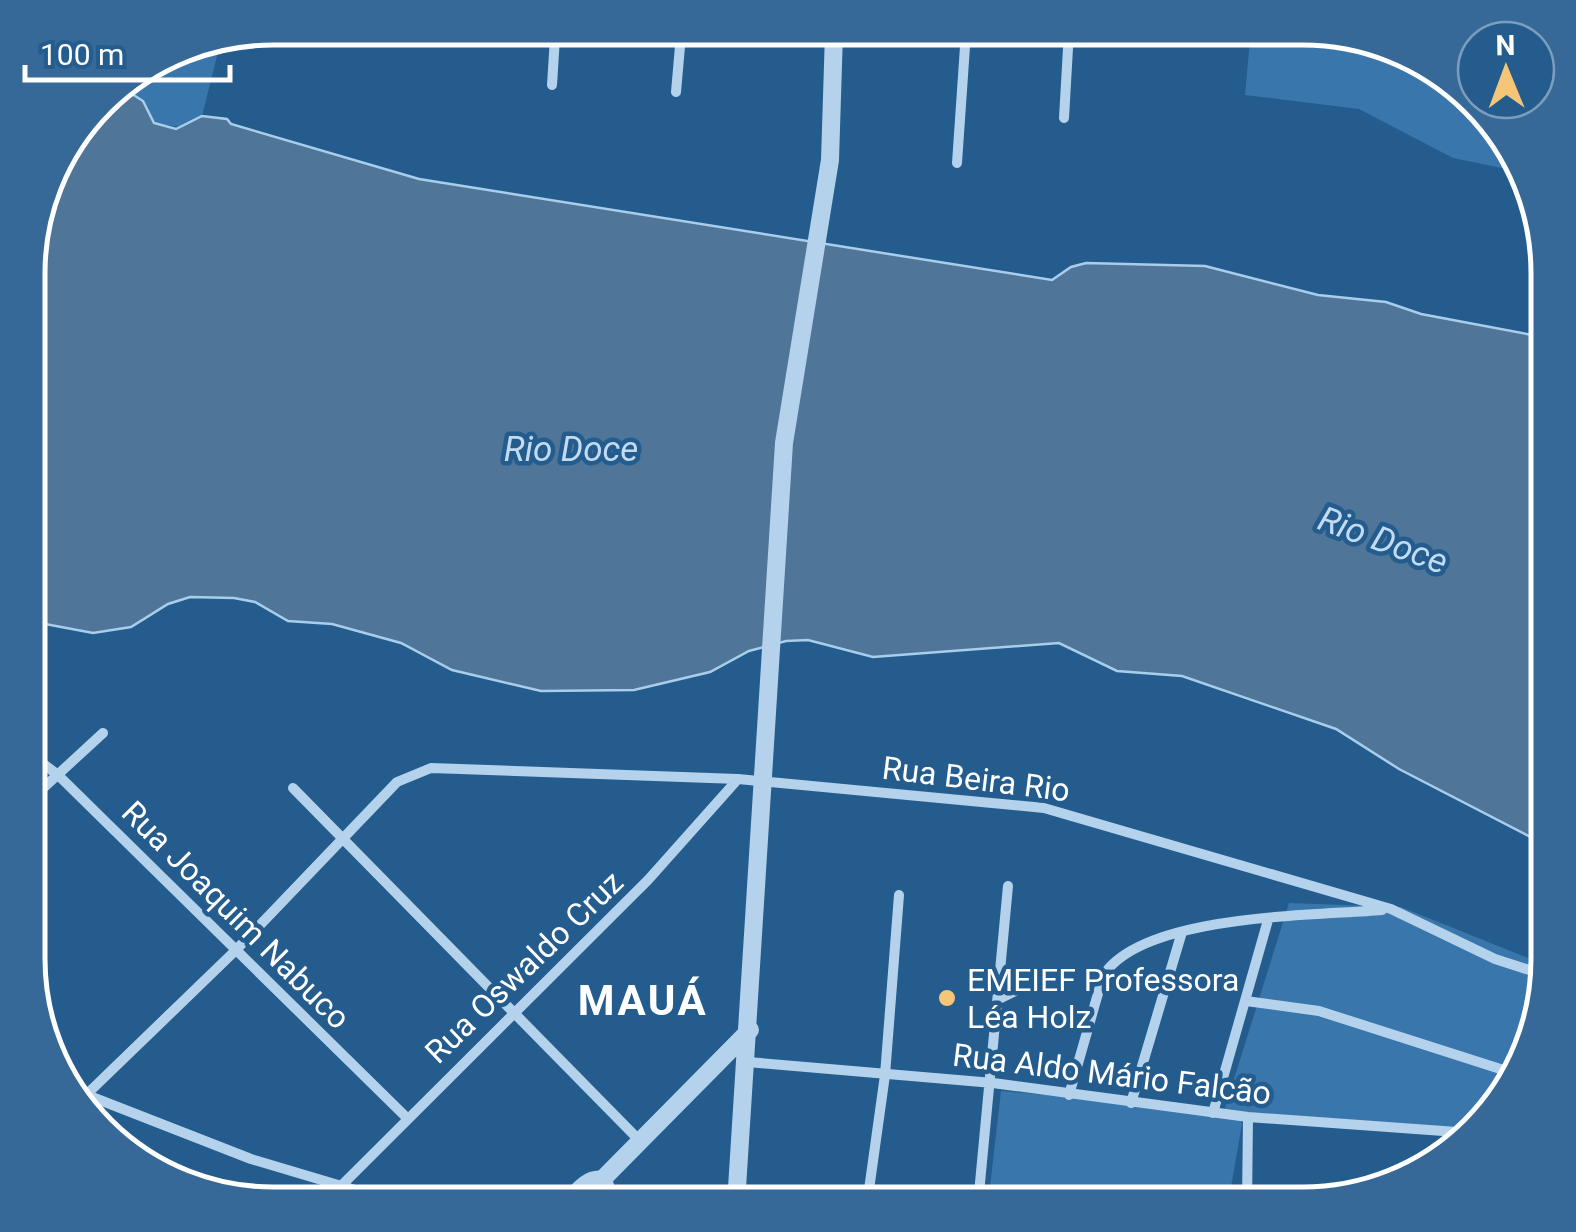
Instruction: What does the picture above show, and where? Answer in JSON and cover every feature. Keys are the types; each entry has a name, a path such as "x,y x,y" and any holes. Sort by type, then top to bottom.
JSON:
{"street":[{"path":"552,85 554,45"},
{"path":"676,92 680,45"},
{"path":"737,1187 784,443 830,160 834,45"},
{"path":"957,162 965,45"},
{"path":"1064,118 1069,45"},
{"path":"45,787 103,732"},
{"name":"Rua Joaquim Nabuco","path":"45,765 406,1117"},
{"name":"Rua Beira Rio","path":"340,837 397,782 431,768 738,779 1044,808 1391,909 1495,959 1531,971"},
{"name":"Rua Oswaldo Cruz","path":"340,1186 648,880 738,779"},
{"path":"293,788 638,1139"},
{"path":"89,1093 236,950 340,837"},
{"path":"980,1187 1001,998 1008,886"},
{"path":"869,1187 884,1075 899,895"},
{"path":"1068,1095 1103,976 1111,963 1133,947 1182,932 1391,909"},
{"path":"1213,1113 1268,920"},
{"path":"1131,1103 1182,932"},
{"path":"1001,998 1055,972"},
{"path":"1246,1001 1350,1020 1502,1069"},
{"path":"594,1187 750,1030"},
{"name":"Rua Aldo Mário Falcão","path":"748,1062 993,1083 1248,1117 1451,1132"},
{"path":"91,1097 251,1159 344,1187"},
{"path":"1246,1187 1248,1117"},
{"path":"577,1187 583,1180 604,1176"},
{"path":"604,1176 607,1187"}],"shaded area":[{"path":"1250,45 1318,45 1390,62 1429,83 1453,102 1456,120 1471,120 1505,169 1453,158 1359,109 1245,95"},
{"path":"218,52 202,116 186,128 154,123 133,94 159,76"},
{"path":"1289,903 1401,907 1531,959 1527,1003 1514,1046 1493,1085 1455,1128 1238,1116 1242,1124 1231,1187 990,1187 1001,1091 1224,1111"}],"water":[{"name":"Rio Doce","path":"133,94 143,101 154,123 176,129 202,116 227,119 231,124 419,179 1052,280 1071,267 1086,263 1205,266 1318,295 1386,302 1421,314 1531,335 1531,837 1399,769 1336,729 1182,676 1117,671 1059,643 873,657 808,640 786,641 749,651 710,672 634,690 541,691 452,670 401,643 332,624 288,621 255,602 234,598 190,597 168,604 131,627 93,633 45,624 47,244 57,200 76,159 102,123"}],"place":[{"name":"EMEIEF Professora Léa Holz","path":"947,998"}],"district":[{"name":"MAUÁ","path":"643,1000"}]}
